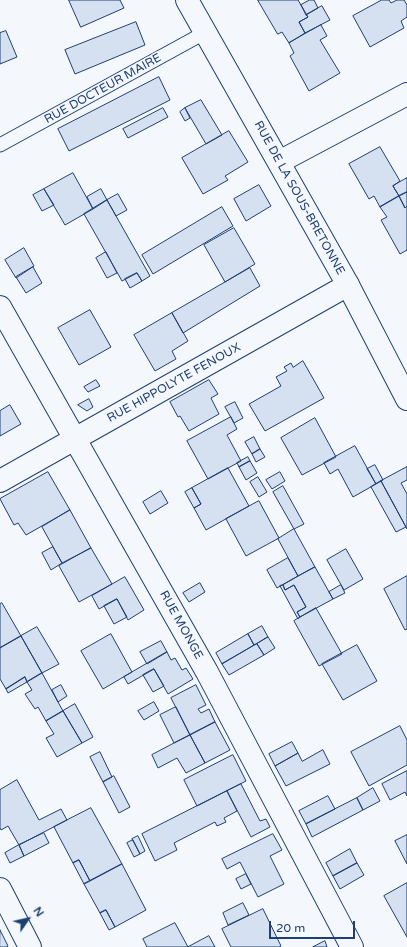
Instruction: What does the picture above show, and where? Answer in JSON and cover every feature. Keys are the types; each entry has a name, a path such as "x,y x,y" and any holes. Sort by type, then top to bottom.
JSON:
{"street":[{"name":"RUE DE LA SOUS-BRETONNE","path":"187,0 348,285 407,399"},
{"path":"279,162 407,94"},
{"name":"RUE HIPPOLYTE FENOUX","path":"0,482 348,285"},
{"name":"RUE MONGE","path":"0,307 207,672 352,947"},
{"path":"0,889 30,947"}],"lane":[{"name":"RUE DOCTEUR MAIRE","path":"0,145 206,32"}],"building":[{"path":"69,0 120,0 124,8 81,27"},
{"path":"258,0 298,0 308,17 299,22 305,33 289,43 282,32 278,34"},
{"path":"310,0 314,0 318,8 306,15 301,5"},
{"path":"382,0 389,0 391,3 397,0 404,0 407,5 407,17 401,21 404,28 370,47 353,16"},
{"path":"322,6 330,20 305,33 299,22 308,17 306,15"},
{"path":"136,22 145,45 75,74 65,50"},
{"path":"321,25 327,36 320,40 340,73 309,91 290,56 294,53 289,43"},
{"path":"6,31 17,57 0,64 0,33"},
{"path":"159,77 170,100 69,151 58,129"},
{"path":"201,100 222,135 206,144 185,108"},
{"path":"163,108 168,117 128,138 123,129"},
{"path":"185,108 190,118 185,121 180,112"},
{"path":"229,131 248,162 225,176 228,180 203,194 182,158"},
{"path":"380,147 400,181 393,186 399,196 380,207 374,196 369,199 349,164"},
{"path":"73,173 93,209 65,225 44,189"},
{"path":"407,178 407,192 399,196 393,186"},
{"path":"259,185 271,206 246,221 234,199"},
{"path":"44,189 54,205 42,211 33,195"},
{"path":"101,189 107,200 93,209 87,197"},
{"path":"407,192 407,206 405,208 399,196"},
{"path":"118,194 127,210 116,216 107,200"},
{"path":"399,196 405,208 407,206 407,250 400,254 381,220 387,217 380,207"},
{"path":"107,200 150,276 142,281 137,273 122,281 84,214"},
{"path":"222,207 233,226 153,274 142,255"},
{"path":"234,228 255,264 225,282 204,245"},
{"path":"24,248 34,266 16,278 5,260"},
{"path":"106,252 117,273 107,278 96,258"},
{"path":"33,267 42,283 26,293 16,277"},
{"path":"250,268 260,286 183,333 172,313"},
{"path":"137,273 142,281 130,288 125,279"},
{"path":"90,310 111,347 79,365 58,328"},
{"path":"172,313 188,341 172,351 176,359 155,371 134,335"},
{"path":"303,361 324,398 265,431 249,404 281,386 276,377 287,371 284,367 291,363 293,367"},
{"path":"96,380 100,386 88,392 84,387"},
{"path":"209,380 218,394 211,398 219,414 189,431 180,416 178,417 170,402"},
{"path":"89,399 93,407 87,411 78,405"},
{"path":"235,402 243,418 234,423 225,407"},
{"path":"10,405 21,424 0,436 0,411"},
{"path":"231,417 237,429 227,435 241,461 208,479 187,441"},
{"path":"315,418 336,457 302,475 281,438"},
{"path":"254,437 260,449 252,454 245,442"},
{"path":"355,446 376,484 353,497 338,469 330,474 324,463"},
{"path":"260,449 265,457 256,462 252,454"},
{"path":"248,457 250,461 239,467 237,463"},
{"path":"250,461 257,473 246,480 239,467"},
{"path":"375,465 383,480 376,484 367,469"},
{"path":"407,467 407,480 401,483 407,494 407,529 381,481"},
{"path":"228,468 249,506 206,530 194,508 201,504 192,488"},
{"path":"48,472 70,510 26,535 18,523 14,525 0,499"},
{"path":"280,472 285,481 272,489 266,480"},
{"path":"258,477 267,492 259,497 250,482"},
{"path":"381,481 406,527 396,532 371,487"},
{"path":"283,486 304,524 294,529 273,492"},
{"path":"192,488 201,504 194,508 185,492"},
{"path":"161,491 168,503 150,514 143,502"},
{"path":"259,501 279,538 246,556 226,519"},
{"path":"70,510 91,548 62,563 42,527"},
{"path":"294,529 315,567 298,576 278,539"},
{"path":"53,547 62,563 51,570 42,553"},
{"path":"91,548 112,584 79,602 59,566"},
{"path":"346,549 363,579 344,590 327,560"},
{"path":"288,558 298,576 277,588 267,570"},
{"path":"315,567 333,599 300,617 297,612 306,607 294,585 285,590 283,585"},
{"path":"407,576 407,629 405,630 384,589"},
{"path":"125,577 144,610 128,620 117,599 99,609 92,596"},
{"path":"200,583 205,592 189,602 183,593"},
{"path":"283,585 285,590 294,585 306,607 297,612 300,617 298,619 280,586"},
{"path":"341,585 345,593 333,599 329,592"},
{"path":"117,599 127,617 114,624 104,606"},
{"path":"2,603 21,636 0,648 0,604"},
{"path":"316,608 342,654 319,666 294,621"},
{"path":"262,626 268,637 254,645 248,634"},
{"path":"37,627 59,664 42,673 21,636"},
{"path":"111,634 132,672 103,689 81,651"},
{"path":"248,634 254,645 222,664 216,653"},
{"path":"21,636 42,673 27,682 25,677 6,689 0,679 0,648"},
{"path":"268,637 275,648 264,655 257,644"},
{"path":"161,641 167,652 147,664 140,652"},
{"path":"257,644 264,655 229,675 222,664"},
{"path":"357,645 377,681 343,700 322,664"},
{"path":"167,652 171,660 175,658 182,670 186,668 193,679 168,694 154,669 128,684 124,677"},
{"path":"154,669 164,686 153,692 143,675"},
{"path":"42,673 63,711 46,721 38,707 35,709 25,694 32,690 27,682"},
{"path":"25,677 27,682 8,693 6,689"},
{"path":"61,685 67,696 58,702 52,690"},
{"path":"196,685 206,705 198,709 201,713 209,709 215,722 190,735 171,698"},
{"path":"154,702 159,711 144,720 138,711"},
{"path":"75,704 93,737 82,743 63,711"},
{"path":"176,707 190,735 174,743 160,715"},
{"path":"63,711 82,743 57,757 46,738 54,734 46,721"},
{"path":"215,722 230,750 205,763 190,735"},
{"path":"400,726 407,740 407,765 369,786 351,752"},
{"path":"190,735 205,763 186,773 177,758 158,768 152,755"},
{"path":"292,742 298,753 275,766 269,754"},
{"path":"323,750 330,764 286,786 275,766 298,753 302,761"},
{"path":"100,752 112,777 103,782 90,757"},
{"path":"233,755 246,781 197,806 184,780"},
{"path":"407,771 407,796 405,792 390,800 382,784"},
{"path":"114,776 130,807 119,813 103,782"},
{"path":"17,780 39,820 61,809 67,820 19,845 8,826 1,830 0,828 0,790"},
{"path":"241,784 260,821 266,819 270,827 251,837 227,791"},
{"path":"373,788 380,801 363,810 357,798"},
{"path":"227,791 237,811 224,818 226,822 217,826 215,822 174,843 177,850 155,861 142,834"},
{"path":"328,796 335,809 306,824 299,811"},
{"path":"357,798 363,810 312,837 306,824"},
{"path":"91,808 122,864 90,881 79,860 73,863 54,827"},
{"path":"44,833 49,843 24,856 19,845"},
{"path":"273,834 282,850 270,856 284,884 258,897 240,862 227,869 222,859"},
{"path":"407,835 407,864 395,841"},
{"path":"138,836 145,851 140,854 132,839"},
{"path":"133,840 140,854 134,857 127,843"},
{"path":"19,845 24,856 10,863 5,853"},
{"path":"350,849 357,863 333,876 326,863"},
{"path":"79,860 90,881 84,884 73,863"},
{"path":"357,863 364,875 340,889 333,876"},
{"path":"122,864 146,910 115,927 106,910 100,913 84,884"},
{"path":"246,874 251,884 241,889 236,879"},
{"path":"407,883 407,937 384,896"},
{"path":"243,903 249,915 228,925 223,913"},
{"path":"263,909 281,946 231,947 222,929"},
{"path":"106,910 115,927 109,930 100,913"},
{"path":"175,923 188,947 147,947 143,939"},
{"path":"0,930 8,946 6,947 0,947"},
{"path":"209,936 215,947 188,947"},
{"path":"325,941 327,947 313,947"}]}
